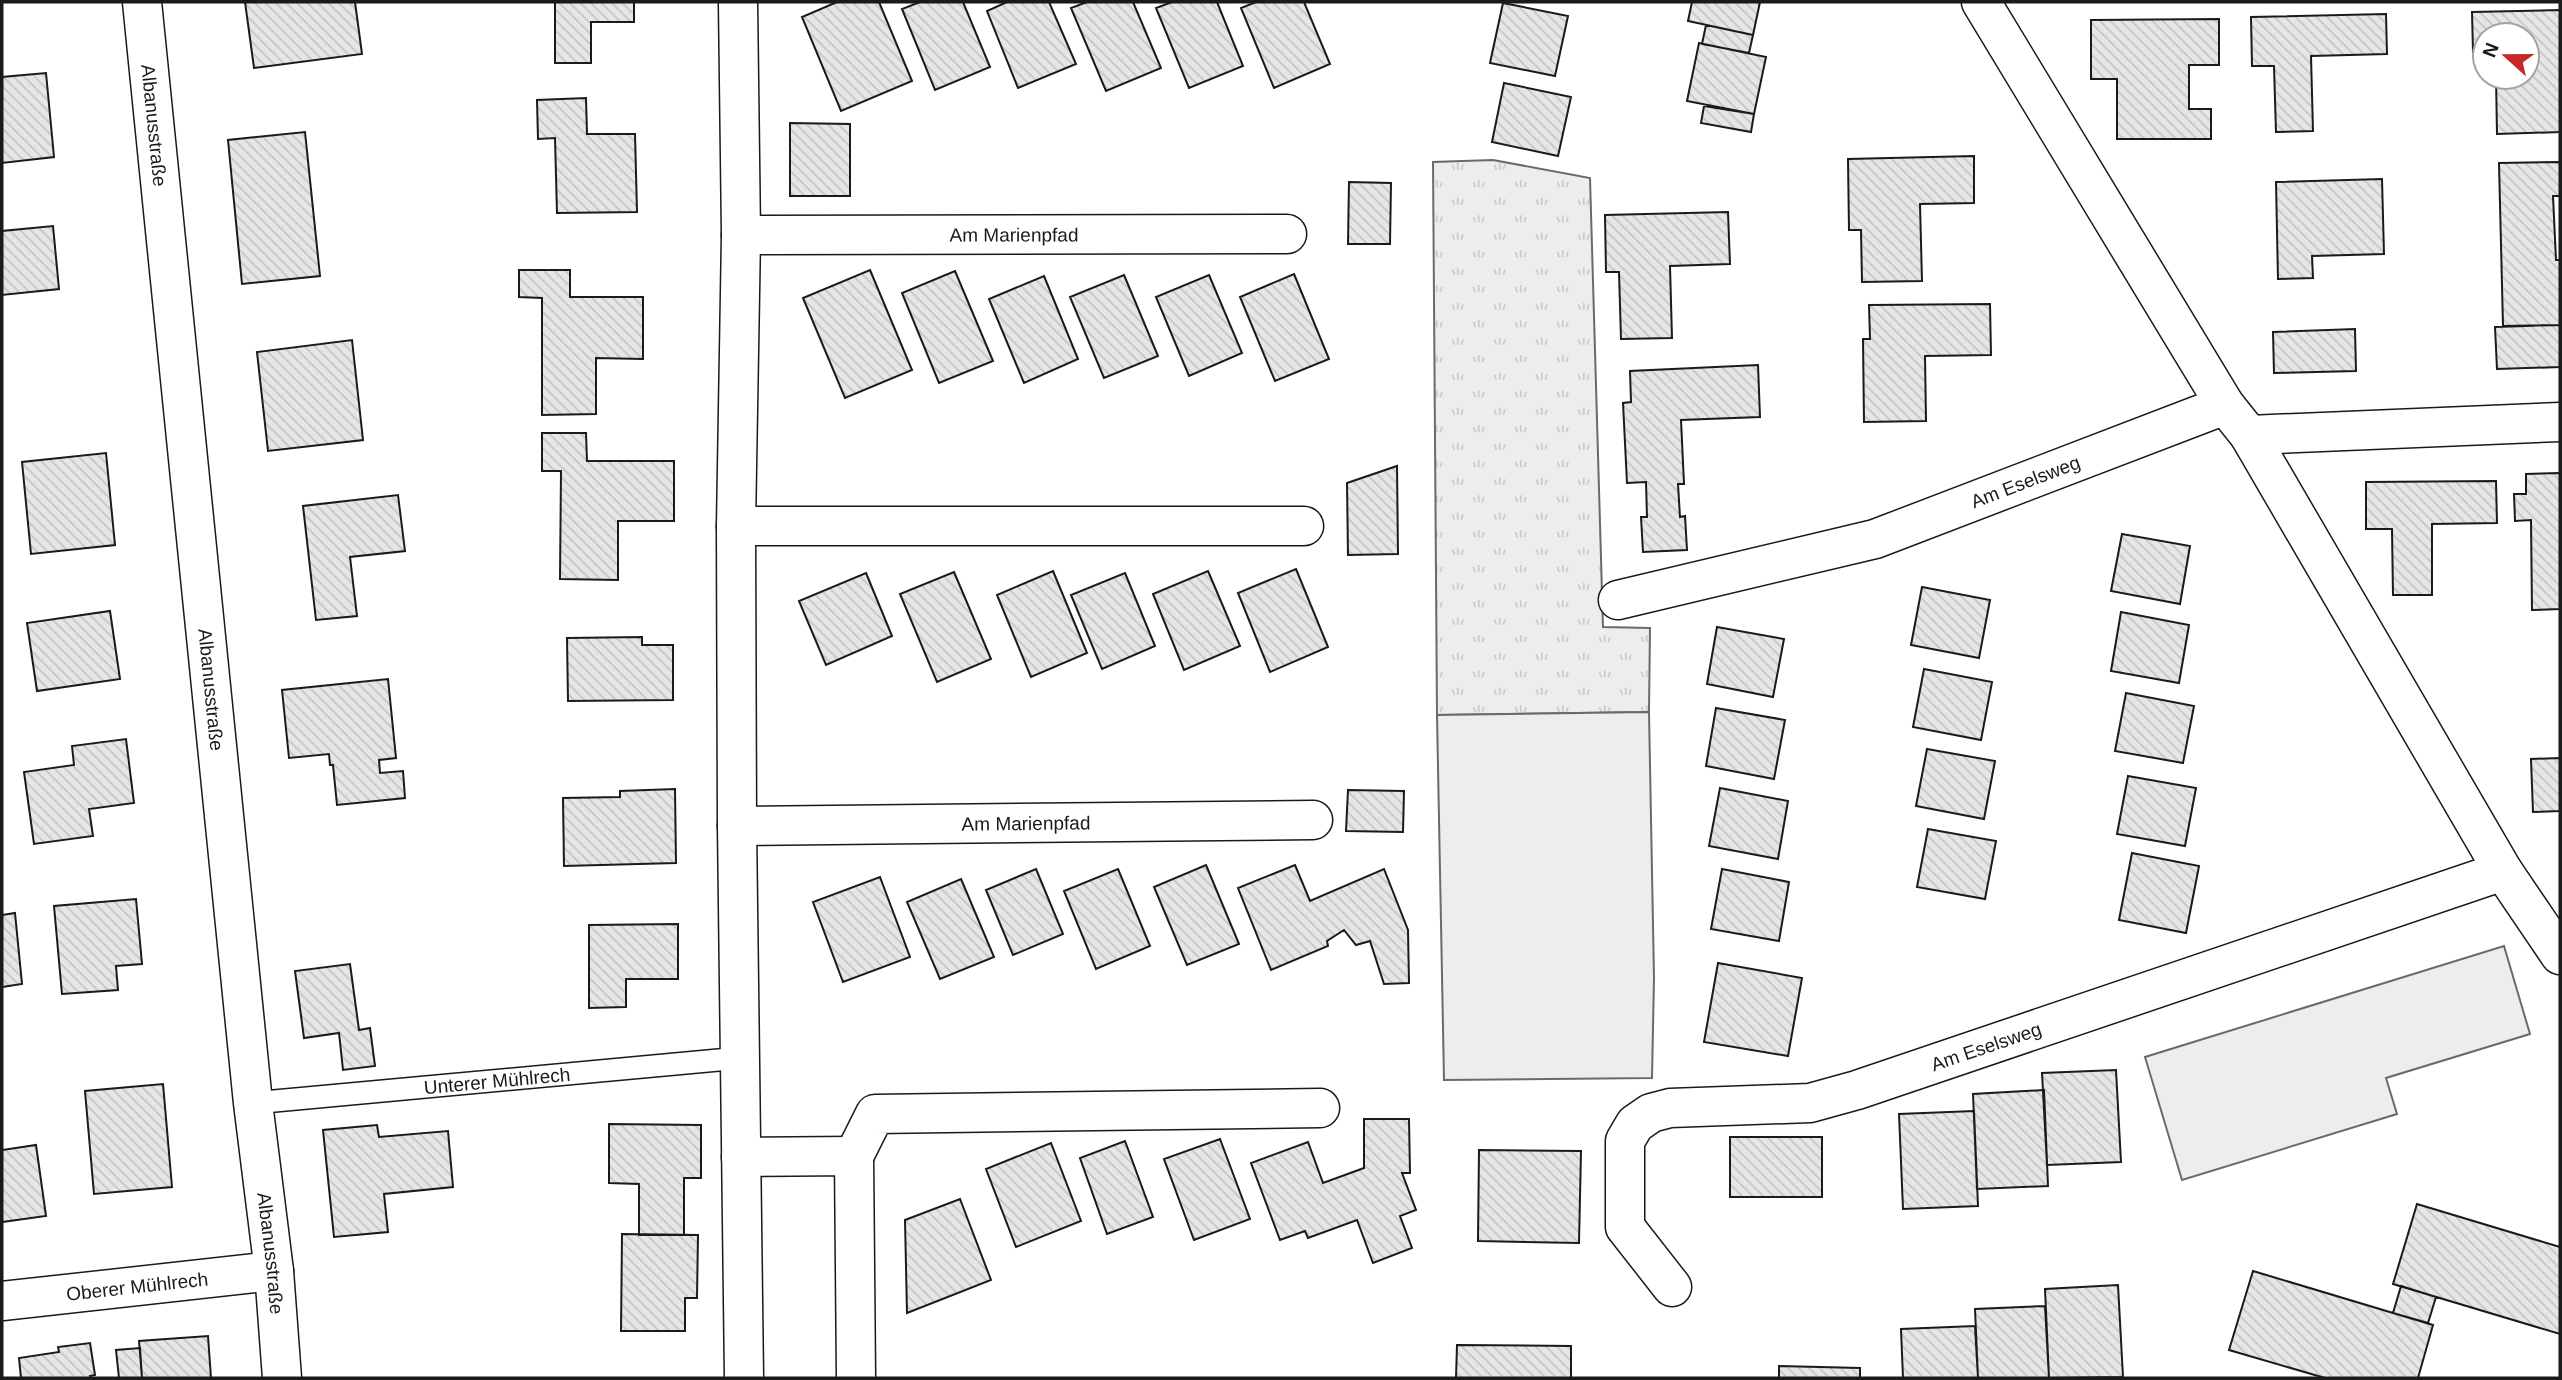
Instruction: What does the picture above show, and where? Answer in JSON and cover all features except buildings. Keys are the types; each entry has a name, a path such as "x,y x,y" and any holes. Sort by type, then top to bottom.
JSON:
{"street":[{"name":"Albanusstraße","path":"142,2 253,1103 274,1271 282,1378"},
{"path":"738,2 741,235 736,526 737,826 744,1378"},
{"path":"1981,2 2225,405 2249,435 2503,871 2560,955"},
{"name":"Am Marienpfad","path":"741,235 1287,234"},
{"name":"Am Eselsweg","path":"1618,600 1875,539 2225,405"},
{"path":"2249,435 2560,422"},
{"path":"736,526 1304,526"},
{"name":"Am Marienpfad","path":"737,826 1313,820"},
{"name":"Am Eselsweg","path":"1672,1287 1625,1227 1625,1141 1634,1124 1651,1113 1670,1108 1810,1102 1857,1090 2503,871"},
{"path":"856,1378 854,1156 875,1114 1320,1108"},
{"path":"741,1157 854,1156"},
{"name":"Oberer Mühlrech","path":"2,1301 274,1271"}],"lane":[{"name":"Unterer Mühlrech","path":"253,1103 740,1058"}],"green space":[{"path":"1493,160 1590,178 1603,627 1650,628 1649,712 1437,715 1433,162"}],"shaded area":[{"path":"1649,712 1654,978 1652,1078 1444,1080 1437,715"},
{"path":"2504,946 2530,1034 2386,1078 2397,1114 2182,1180 2145,1057"}]}
